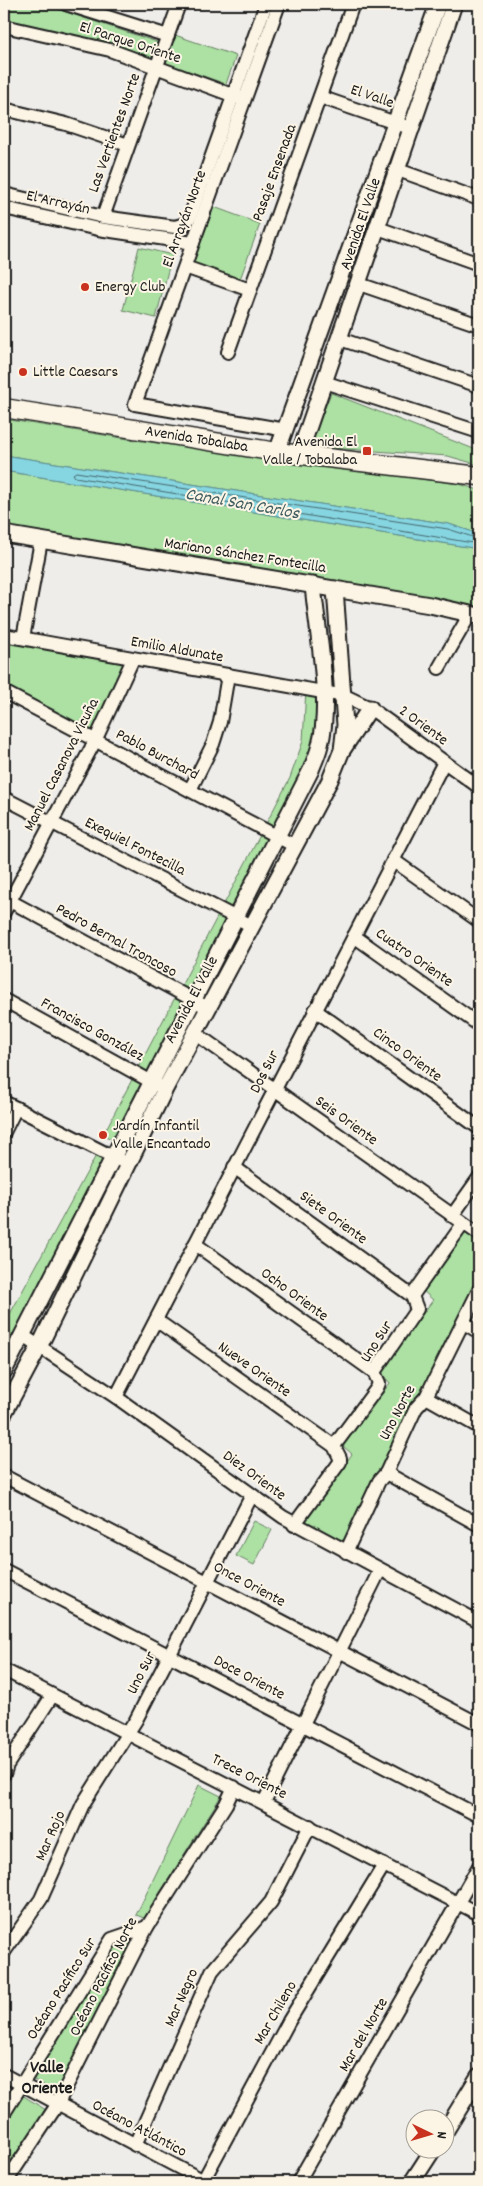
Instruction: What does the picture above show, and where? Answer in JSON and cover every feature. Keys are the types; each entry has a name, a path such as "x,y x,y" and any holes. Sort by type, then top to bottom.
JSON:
{"main road":[{"name":"Avenida Tobalaba","path":"4,408 277,452 479,476"}],"street":[{"path":"66,4 168,36"},
{"name":"Las Vertientes Norte","path":"103,217 179,4"},
{"name":"El Arrayán Norte","path":"259,43 266,4"},
{"name":"El Arrayán Norte","path":"135,404 185,267 239,98 259,43 279,4"},
{"name":"Pasaje Ensenada","path":"228,352 353,4"},
{"name":"Avenida El Valle","path":"277,452 438,4"},
{"name":"Avenida El Valle","path":"299,455 413,129 454,4"},
{"name":"El Parque Oriente","path":"4,26 110,50 239,98"},
{"name":"El Valle","path":"320,97 413,129"},
{"name":"El Arrayán Norte","path":"184,224 190,217 239,98"},
{"path":"4,109 66,124 128,145"},
{"path":"398,170 479,199"},
{"name":"El Arrayán","path":"4,194 103,217 174,227 184,224"},
{"name":"El Arrayán","path":"4,208 98,229 193,243"},
{"path":"378,228 479,264"},
{"path":"185,267 250,290"},
{"path":"359,284 479,325"},
{"path":"340,339 479,386"},
{"path":"318,341 318,354 323,361 331,364"},
{"path":"324,382 479,432"},
{"name":"Avenida Tobalaba","path":"135,404 286,430"},
{"name":"Mariano Sánchez Fontecilla","path":"4,534 313,585 475,615"},
{"path":"24,638 41,541"},
{"name":"Avenida El Valle","path":"4,1371 150,1081 300,793 320,745 324,722 324,692 313,585"},
{"name":"Avenida El Valle","path":"4,1413 39,1346 165,1089 330,780 342,750 345,724 345,696 335,589"},
{"path":"439,668 475,615"},
{"name":"Emilio Aldunate","path":"4,635 345,696"},
{"name":"Manuel Casanova Vicuña","path":"7,907 96,741 134,659"},
{"path":"190,790 213,744 220,722 228,675"},
{"name":"Pablo Burchard","path":"4,692 295,846"},
{"name":"2 Oriente","path":"345,696 370,708 479,787"},
{"path":"342,750 370,708"},
{"name":"Dos Sur","path":"116,1397 444,762"},
{"name":"Exequiel Fontecilla","path":"4,798 252,926"},
{"path":"393,860 479,922"},
{"name":"Pedro Bernal Troncoso","path":"7,907 208,1008"},
{"name":"Cuatro Oriente","path":"354,936 479,1025"},
{"name":"Francisco González","path":"4,1000 165,1089"},
{"name":"Cinco Oriente","path":"315,1010 479,1128"},
{"name":"Seis Oriente","path":"195,1033 479,1234"},
{"path":"4,1102 127,1164"},
{"path":"4,1132 16,1108"},
{"name":"Siete Oriente","path":"234,1167 412,1296"},
{"path":"452,1216 479,1178"},
{"path":"412,1296 463,1224"},
{"name":"Ocho Oriente","path":"195,1244 374,1372"},
{"name":"Uno Norte","path":"346,1552 379,1481 386,1474 416,1408 426,1397 479,1290"},
{"name":"Uno Sur","path":"334,1446 377,1388 379,1383 374,1372 417,1309 412,1296"},
{"name":"Nueve Oriente","path":"156,1320 334,1446"},
{"path":"464,1323 479,1332"},
{"name":"Diez Oriente","path":"22,1335 116,1397 294,1525 479,1622"},
{"path":"426,1397 479,1427"},
{"path":"294,1525 340,1462 334,1446"},
{"path":"386,1474 479,1525"},
{"name":"Once Oriente","path":"4,1476 479,1724"},
{"name":"Uno Sur","path":"128,1732 170,1655 252,1495"},
{"name":"Doce Oriente","path":"4,1570 479,1816"},
{"path":"264,1802 380,1570"},
{"name":"Trece Oriente","path":"4,1670 52,1696 128,1732 479,1914"},
{"path":"4,1774 7,1765 52,1696"},
{"name":"Mar Rojo","path":"4,1952 41,1899 83,1804 128,1732"},
{"name":"Océano Pacífico Norte","path":"6,2182 57,2105 147,1927 226,1804 234,1787"},
{"name":"Mar Negro","path":"135,2145 212,1971 271,1902 310,1826"},
{"name":"Mar Chileno","path":"204,2181 289,2021 384,1866"},
{"name":"Mar del Norte","path":"298,2182 459,1904 479,1866"},
{"name":"Océano Pacífico Sur","path":"4,2113 112,1938 147,1927"},
{"name":"Océano Atlántico","path":"4,2075 57,2105 204,2181"},
{"path":"456,2114 479,2076"},
{"path":"412,2182 428,2158"}],"green space":[{"path":"4,4 35,4 51,7 157,42 151,58 59,31 4,20"},
{"path":"175,35 236,56 226,84 166,63"},
{"path":"214,207 260,224 239,282 192,265"},
{"path":"139,247 172,255 156,318 123,310"},
{"path":"331,393 479,451 479,465 448,456 316,447 313,436"},
{"path":"4,419 135,440 459,484 479,490 479,534 449,524 4,455"},
{"path":"4,471 479,549 479,610 328,586 4,526"},
{"path":"4,635 133,659 95,741 4,692"},
{"path":"306,689 324,692 320,745 119,1142 103,1135 290,778 303,741"},
{"path":"99,1150 113,1157 4,1371 4,1325"},
{"path":"461,1231 479,1242 479,1279 342,1544 305,1522 352,1454 342,1445 390,1383 380,1372 433,1300 421,1289"},
{"path":"254,1521 272,1530 254,1565 236,1556"},
{"path":"199,1785 221,1796 144,1918 136,1915"},
{"path":"131,1943 57,2092 32,2079 116,1945"},
{"path":"22,2095 46,2110 4,2173 4,2124"}],"water":[{"name":"Canal San Carlos","path":"4,455 449,524 479,534 479,549 4,471"}],"place":[{"name":"Energy Club","path":"85,287"},
{"name":"Little Caesars","path":"23,372"},
{"name":"Avenida El Valle / Tobalaba","path":"367,451"},
{"name":"Jardín Infantil Valle Encantado","path":"103,1135"}],"district":[{"name":"Valle Oriente","path":"47,2078"}]}
